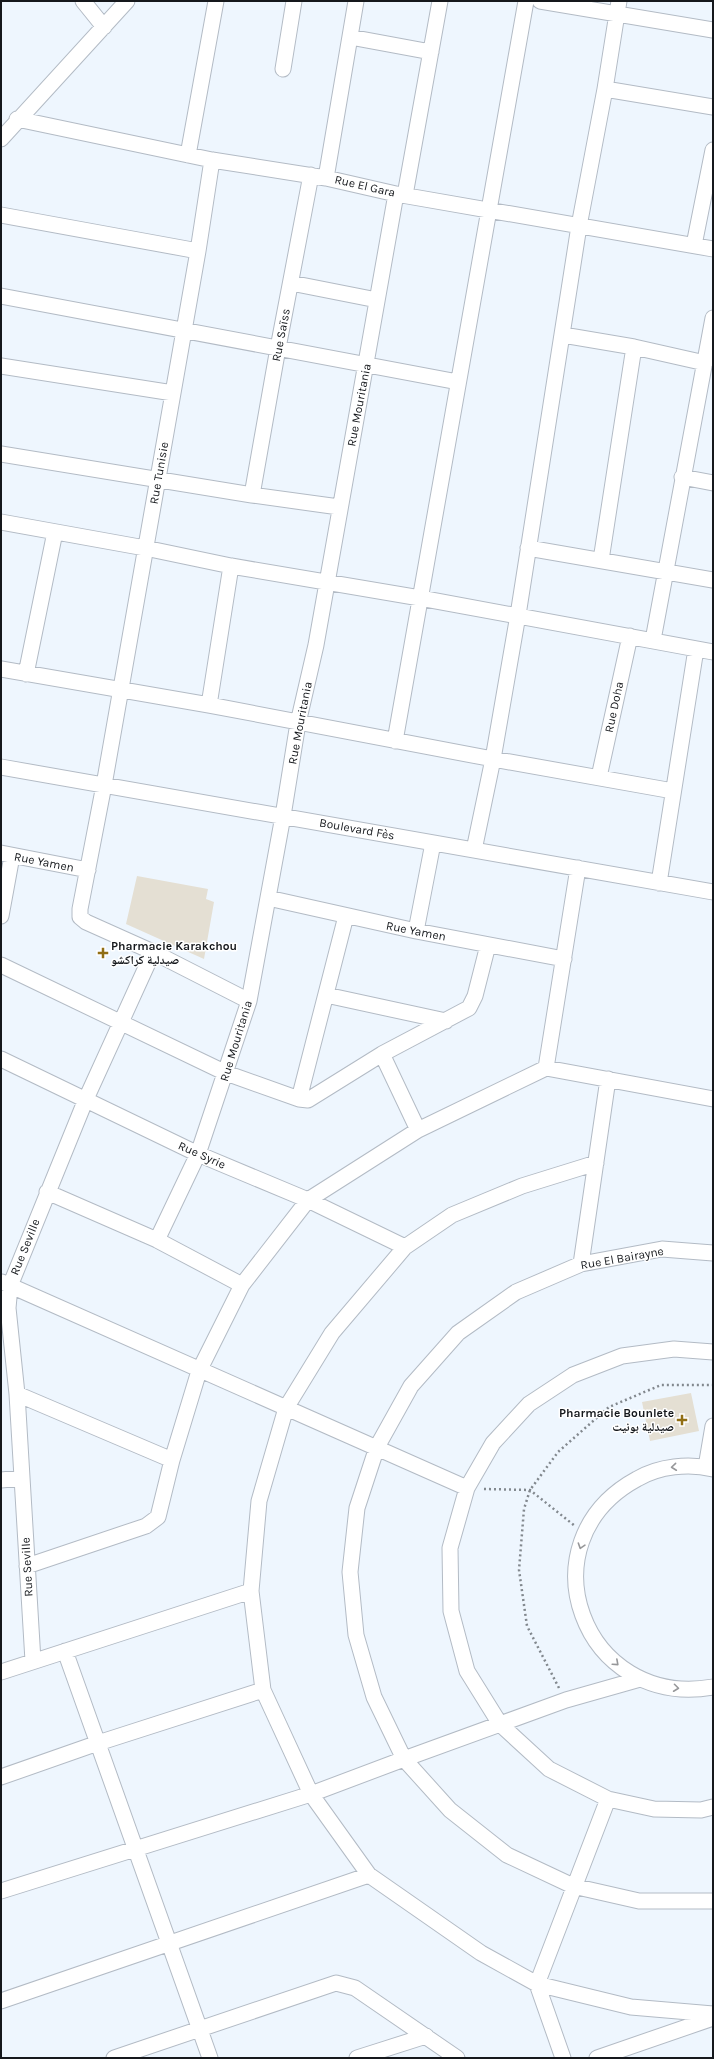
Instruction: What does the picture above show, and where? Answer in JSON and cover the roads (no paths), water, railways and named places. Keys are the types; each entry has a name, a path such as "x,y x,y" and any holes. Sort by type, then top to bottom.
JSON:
{"street":[{"path":"83,1 104,27"},
{"path":"1,139 17,119 128,1"},
{"path":"188,155 216,1"},
{"path":"283,69 294,1"},
{"name":"Rue Saïss","path":"252,495 291,283 318,176 350,37 356,1"},
{"name":"Rue Mouritania","path":"158,1240 198,1154 249,1001 283,816 298,723 316,645 377,300 431,52 440,1"},
{"path":"395,740 526,1"},
{"path":"540,1 617,8 713,30"},
{"path":"474,850 493,759 518,615 579,226 605,89 617,8"},
{"path":"350,37 431,52"},
{"path":"605,89 713,108"},
{"name":"Rue El Gara","path":"17,119 212,160 318,176 400,195 490,209 713,249"},
{"path":"694,245 713,150"},
{"name":"Rue Tunisie","path":"153,952 86,922 80,917 80,909 104,785 119,691 198,251 212,160"},
{"path":"1,215 198,251"},
{"path":"291,283 377,300"},
{"path":"1,296 458,382"},
{"path":"653,640 682,477 713,318"},
{"path":"563,335 634,347 705,363"},
{"path":"601,560 634,347"},
{"path":"1,366 173,393"},
{"path":"1,454 252,495 340,507"},
{"path":"682,477 713,483"},
{"path":"1,522 145,548 231,566 518,615 653,640 696,650 713,652"},
{"path":"26,674 55,532"},
{"path":"528,548 713,580"},
{"path":"209,705 231,566"},
{"name":"Rue Doha","path":"599,777 630,636"},
{"path":"659,883 696,650"},
{"path":"1,669 119,691 209,705 298,723 673,791"},
{"name":"Boulevard Fès","path":"1,767 713,892"},
{"path":"416,931 433,843"},
{"path":"1,916 7,854"},
{"name":"Rue Yamen","path":"7,854 88,870"},
{"path":"546,1068 578,868"},
{"name":"Rue Yamen","path":"268,898 416,931 564,959"},
{"path":"299,1099 346,916"},
{"path":"1,965 121,1024 226,1073 299,1099 308,1100 382,1054 469,1008 475,996 488,945"},
{"path":"153,952 249,1001"},
{"name":"Rue Seville","path":"33,1661 17,1394 5,1283 153,952"},
{"path":"326,995 446,1021"},
{"path":"382,1054 418,1130"},
{"name":"Rue Syrie","path":"1,1059 198,1154 308,1200 405,1247"},
{"path":"27,1566 151,1524 158,1517 172,1460 199,1371 242,1285 308,1200 418,1130 546,1068 713,1099"},
{"path":"581,1264 608,1079"},
{"path":"596,1163 522,1186 452,1215 405,1247 332,1333 286,1408 259,1501 250,1591 263,1690 311,1794 369,1874 481,1953 537,1984 631,2007 713,2014"},
{"path":"47,1192 158,1240 242,1285"},
{"name":"Rue El Bairayne","path":"713,1253 662,1249 581,1264 516,1292 458,1333 411,1386 377,1447 357,1508 350,1572 356,1635 374,1697 404,1759 450,1810 507,1855 574,1886 639,1901 713,1901"},
{"path":"5,1283 199,1371 377,1447 467,1488"},
{"path":"713,1352 674,1348 622,1356 573,1375 529,1404 493,1443 467,1488 450,1548 451,1611 467,1671 500,1724 549,1769 608,1799 654,1809 700,1810 713,1807"},
{"path":"17,1394 172,1460"},
{"path":"713,1426 710,1468 685,1466 664,1468 637,1478 625,1485 608,1499 595,1515 585,1533 578,1554 576,1575 577,1597 583,1617 592,1637 606,1654 622,1668 640,1679 659,1686 678,1689 713,1687"},
{"path":"1,1480 22,1478"},
{"path":"1,1672 250,1591"},
{"path":"65,1651 210,2058"},
{"path":"1,1891 311,1794 566,1700 640,1679"},
{"path":"1,1776 263,1690"},
{"path":"564,2058 537,1984 608,1799"},
{"path":"1,2001 369,1874"},
{"path":"114,2058 336,1983 355,1988 457,2058"},
{"path":"596,2058 713,2018"},
{"path":"357,2058 426,2036"}],"place":[{"name":"Pharmacie Karakchou صيدلية كراكشو","path":"103,953"},
{"name":"Pharmacie Bounlete صيدلية بونيت","path":"682,1420"}]}
